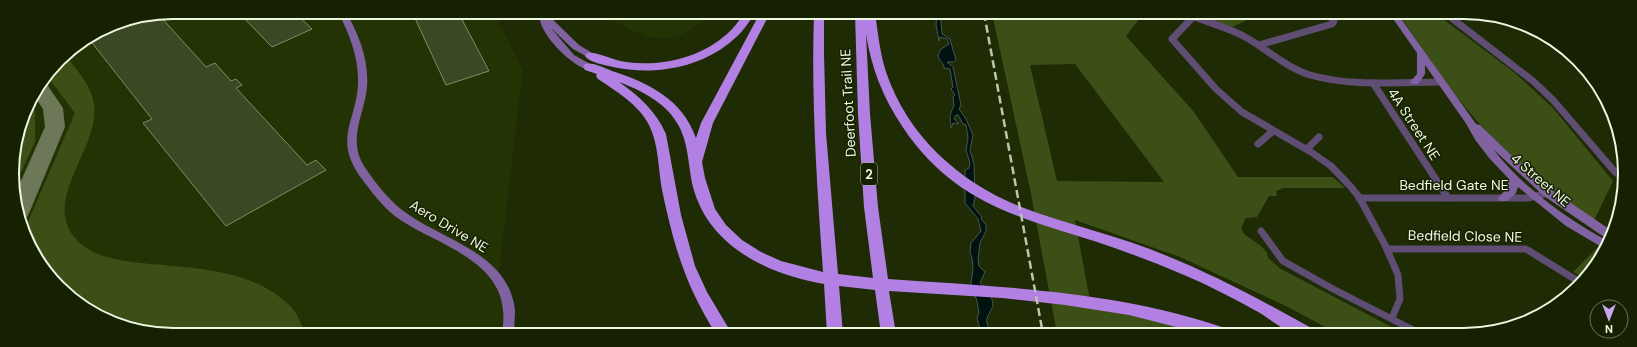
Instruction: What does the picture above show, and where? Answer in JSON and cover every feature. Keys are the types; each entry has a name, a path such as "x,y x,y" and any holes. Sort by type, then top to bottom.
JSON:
{"highway":[{"path":"590,61 635,67 660,66 680,62 699,56 722,44 735,33 746,19"},
{"path":"696,171 699,148 707,123 762,19"},
{"name":"Deerfoot Trail NE","path":"819,19 818,43 822,146 835,328"},
{"name":"Deerfoot Trail NE","path":"860,19 864,114 871,206 887,328"},
{"path":"871,19 876,56 886,89 905,122 929,152 950,173 983,195 1030,215 1086,232 1141,252 1235,292 1299,328"},
{"path":"590,61 659,97 677,114 687,132 701,190 713,217 722,228 747,250 765,261 798,273 843,281 1057,298 1097,303 1142,311 1202,328"},
{"path":"590,61 639,105 650,117 658,130 664,154 668,188 685,256 705,304 720,328"}],"street":[{"name":"Aero Drive NE","path":"346,19 353,31 360,54 362,71 362,88 351,134 353,157 361,171 403,217 465,250 482,261 498,278 507,297 510,320 509,328"},
{"path":"544,19 548,31 571,57 590,61"},
{"path":"1191,19 1172,39 1209,82 1232,104 1273,131 1307,149 1339,174 1359,198 1387,248 1400,284 1398,307 1392,318"},
{"path":"1199,19 1222,26 1259,45 1299,71 1312,75 1344,81 1372,83 1441,82"},
{"path":"1259,45 1332,24 1333,19"},
{"name":"4 Street NE","path":"1397,19 1469,120 1474,131 1487,149 1514,178 1536,197 1564,218 1602,242"},
{"path":"1453,19 1538,86 1553,100 1618,175"},
{"path":"1415,82 1421,74 1421,52"},
{"name":"4A Street NE","path":"1372,83 1448,198"},
{"name":"4 Street NE","path":"1469,120 1482,130 1508,158 1548,192 1606,233"},
{"path":"1258,144 1273,131"},
{"path":"1307,149 1319,136"},
{"path":"1503,198 1512,190 1514,178"},
{"name":"Bedfield Gate NE","path":"1359,198 1536,197 1548,192"},
{"path":"1260,231 1283,261 1333,289 1410,328"},
{"name":"Bedfield Close NE","path":"1387,248 1526,248 1576,280"}],"shaded area":[{"path":"163,19 497,19 523,70 498,278 507,297 506,328 163,328 124,320 96,307 79,296 64,283 51,268 35,242 24,213 19,184 20,153 27,124 40,96 51,79 64,64 79,51 96,40 114,31 134,24"},
{"path":"611,19 708,19 675,38 647,37"},
{"path":"936,19 940,19 942,34 950,39 956,60 953,62 947,62 953,67 961,105 959,109 966,119 973,135 970,150 974,164 975,198 973,206 982,217 981,219 986,225 986,231 980,243 978,259 979,266 985,272 980,283 985,287 993,302 987,321 990,328 980,328 977,318 979,313 977,301 971,284 973,268 970,252 971,243 981,231 978,219 965,203 965,170 969,168 970,163 966,150 968,138 966,125 963,124 958,115 956,115 954,119 959,124 953,123 951,128 950,117 954,106 953,97 955,95 951,89 953,87 950,69 944,68 938,55 941,49 949,44 947,39 940,37 939,41"},
{"path":"993,19 1139,19 1126,36 1194,112 1238,177 1333,177 1345,188 1284,188 1276,191 1277,196 1269,196 1257,217 1246,218 1241,228 1244,234 1261,246 1267,253 1268,258 1281,269 1394,328 1327,328 1286,306 1180,257 1075,220 1091,306 1127,313 1182,328 1056,328 1031,194","holes":["1075,64 1164,182 1057,181 1030,65"]},
{"path":"1210,19 1249,19 1232,27"},
{"path":"1402,19 1443,19 1515,73 1553,108 1613,181 1594,221 1533,174 1490,135 1466,109"},
{"path":"69,60 87,84 94,104 94,121 67,194 65,212 69,229 81,244 105,257 123,261 204,269 240,277 273,292 287,303 298,317 303,328 153,327 124,320 105,312 79,296 64,283 51,268 40,251 27,224 75,113 50,80"},
{"path":"33,109 35,111 35,142 19,176 22,143 27,124"},
{"path":"1599,246 1600,246 1580,276 1573,272"}],"building":[{"path":"163,19 206,67 215,63 231,81 236,79 242,85 236,88 307,165 316,160 326,170 226,226 143,123 152,119 92,43 124,27"},
{"path":"245,19 301,19 312,29 272,47"},
{"path":"415,19 462,19 489,71 446,85"}],"taxiway":[{"path":"22,204 55,127 53,108 42,93"}],"railway":[{"path":"985,19 1042,328"}]}
